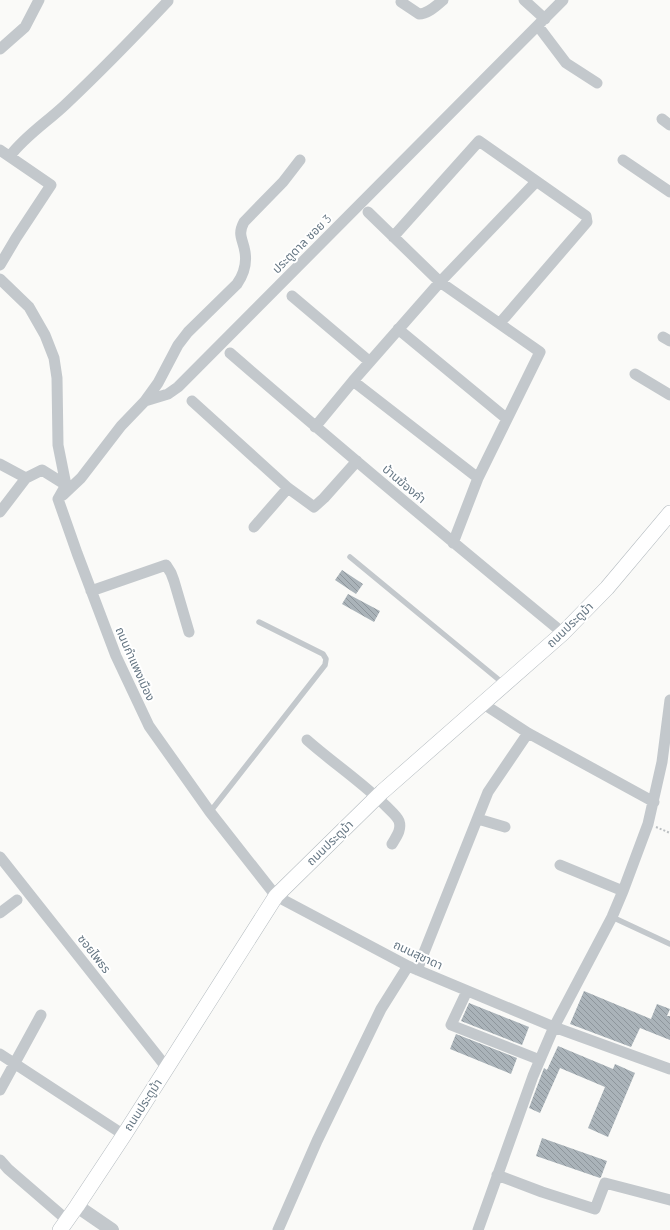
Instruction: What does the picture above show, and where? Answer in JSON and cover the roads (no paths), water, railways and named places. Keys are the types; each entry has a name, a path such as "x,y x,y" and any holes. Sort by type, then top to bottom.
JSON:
{"main road":[{"name":"ถนนประตูม้า","path":"63,1225 124,1135 276,896 377,797 563,633 607,588 670,513"}],"street":[{"path":"0,49 24,27 39,0"},
{"path":"0,265 51,185 5,153 17,147 65,106 124,47 168,1 167,0"},
{"path":"401,2 419,14 422,14 426,13 443,0"},
{"path":"524,0 541,22 566,63 597,83"},
{"name":"ประตูดาล ซอย 3","path":"58,499 81,478 121,426 145,401 168,394 178,387 563,0"},
{"path":"393,237 479,141 586,216 587,222 500,324"},
{"path":"145,401 158,383 178,345 242,277 246,263 245,252 240,234 244,222 283,182 300,160"},
{"path":"623,160 670,192"},
{"path":"315,427 353,381 440,282 533,185"},
{"path":"368,212 440,282 540,352 478,478 452,543"},
{"path":"0,279 28,307 45,335 54,358 57,378 58,446 66,485 58,499"},
{"path":"292,296 370,362"},
{"path":"398,329 507,419"},
{"name":"บ้านฆ้องคำ","path":"230,353 452,543 563,633"},
{"path":"635,374 670,395"},
{"path":"353,381 478,478"},
{"path":"192,401 288,488 314,507 357,461"},
{"path":"0,464 26,478"},
{"path":"0,512 26,478 42,470 66,485"},
{"path":"254,527 288,488"},
{"name":"ถนนกำแพงเมือง","path":"58,499 116,656 149,726 210,812 276,896"},
{"path":"91,591 166,565 174,581 190,632"},
{"path":"482,703 528,733 654,802"},
{"path":"667,758 670,704"},
{"path":"278,1230 321,1134 381,1009 412,968 478,819 488,792 528,733"},
{"path":"307,740 377,797 395,815 399,823 397,836 392,844"},
{"path":"478,1230 533,1076 554,1027 612,917 623,891 648,824 670,745"},
{"path":"478,819 505,826"},
{"name":"ซอยไพธร","path":"0,857 167,1068"},
{"path":"560,865 623,891"},
{"name":"ถนนสุชาดา","path":"276,896 412,968 554,1027 670,1069"},
{"path":"0,914 17,900"},
{"path":"467,991 451,1025 540,1060"},
{"path":"0,1090 41,1015"},
{"path":"0,1054 124,1135"},
{"path":"0,1160 63,1225"},
{"path":"497,1175 542,1192 596,1209 605,1183 670,1200"},
{"path":"77,1206 112,1230"}],"lane":[{"path":"350,557 504,684"},
{"path":"210,812 325,665 326,659 323,654 259,622"},
{"path":"612,917 670,944"}]}
